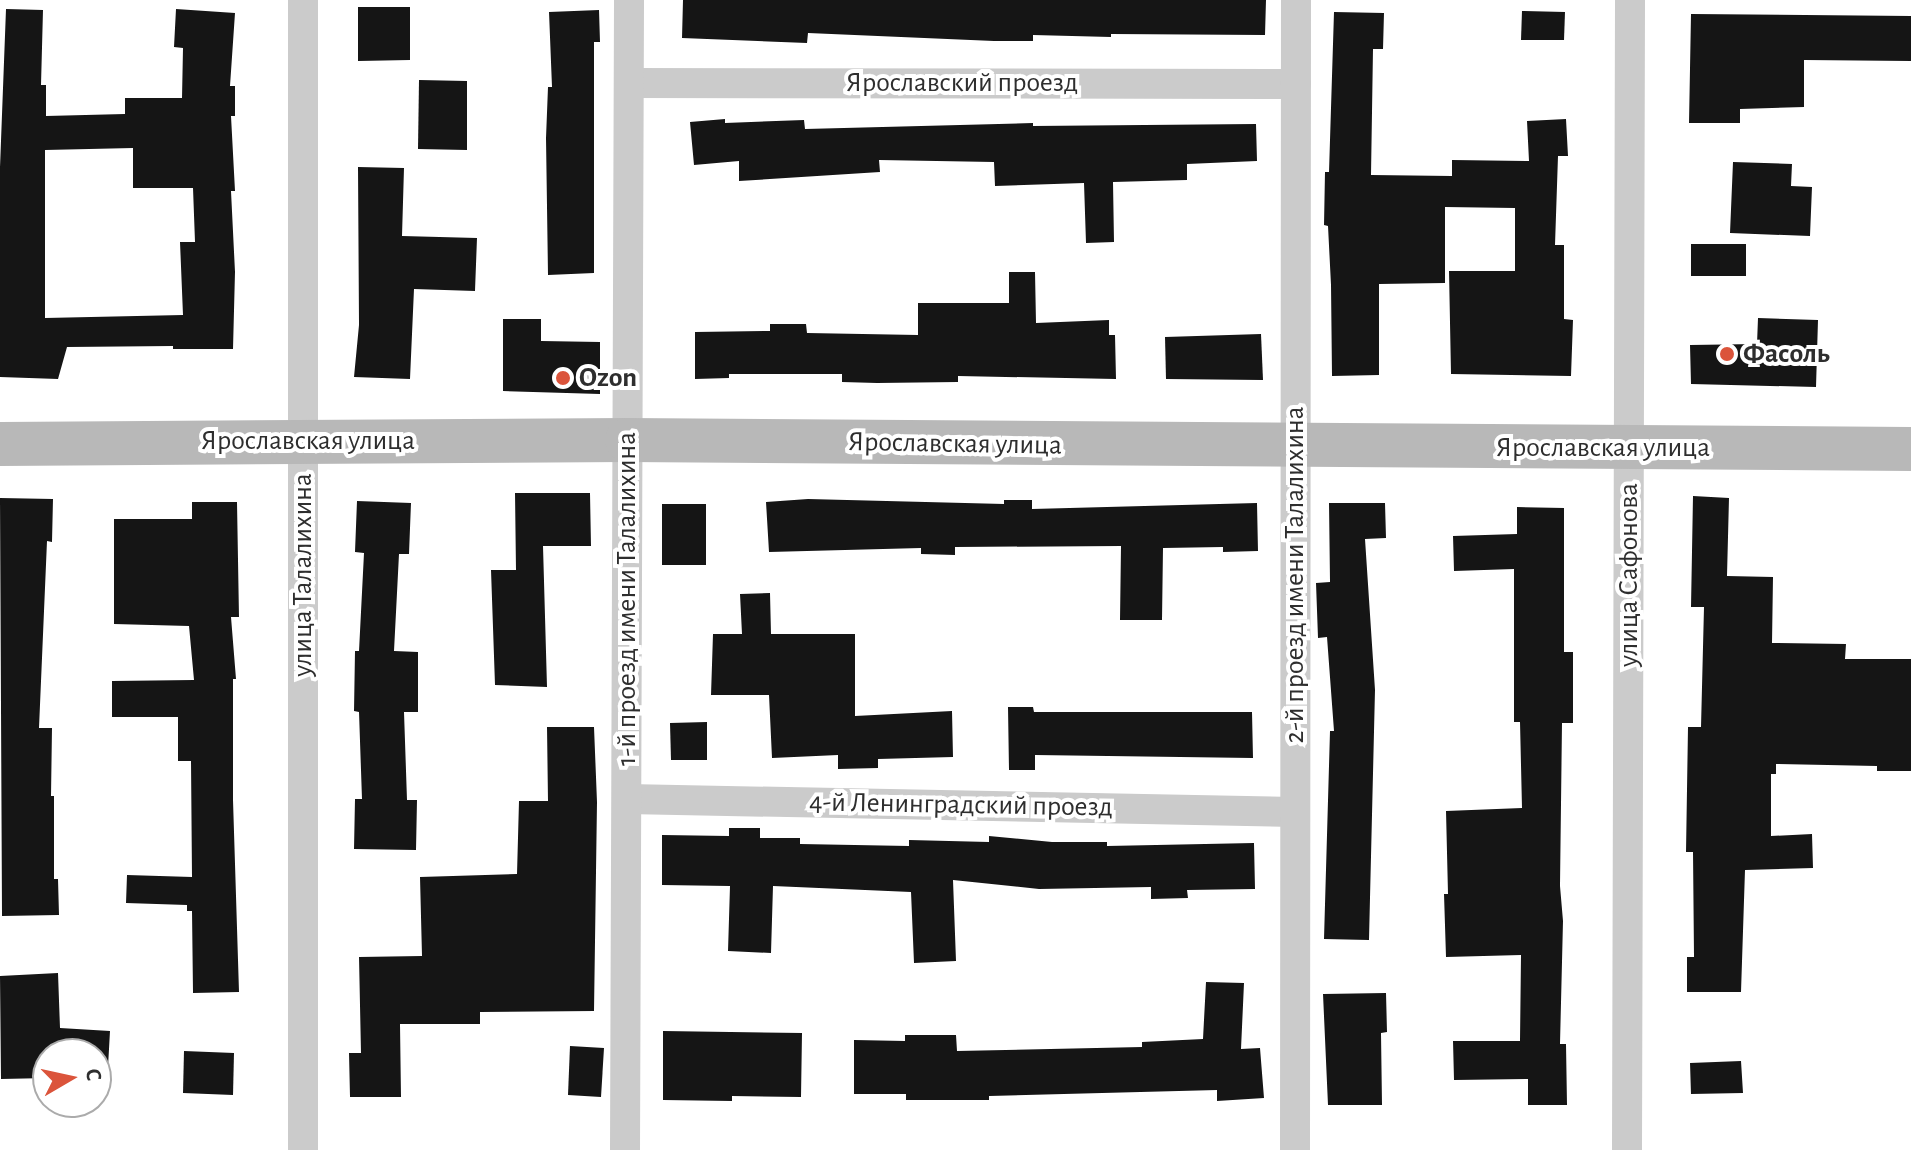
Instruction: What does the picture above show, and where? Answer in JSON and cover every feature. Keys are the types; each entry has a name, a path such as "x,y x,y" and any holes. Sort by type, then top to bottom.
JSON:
{"street":[{"name":"улица Талалихина","path":"303,0 303,1150"},
{"name":"1-й проезд имени Талалихина","path":"625,1150 629,0"},
{"name":"2-й проезд имени Талалихина","path":"1295,1150 1296,0"},
{"name":"улица Сафонова","path":"1627,1150 1630,0"},
{"name":"Ярославский проезд","path":"629,83 1296,84"},
{"name":"Ярославская улица","path":"0,444 627,440 1911,449"},
{"name":"4-й Ленинградский проезд","path":"627,799 1295,812"}],"building":[{"path":"683,0 1266,0 1265,35 1033,35 1033,41 994,41 808,33 807,43 682,38"},
{"path":"358,7 410,7 410,60 358,61"},
{"path":"6,9 43,10 41,85 46,85 46,116 125,114 125,98 182,98 183,48 174,47 176,9 235,13 230,86 235,86 235,116 231,116 235,191 231,191 235,272 233,349 67,347 58,379 0,377 0,167","holes":["133,148 133,188 193,188 195,242 180,242 183,315 45,318 45,150"]},
{"path":"599,10 600,42 594,42 594,273 548,275 546,138 548,87 552,87 549,12"},
{"path":"1522,11 1565,12 1564,40 1521,40"},
{"path":"1334,12 1384,13 1383,49 1373,49 1371,175 1452,176 1452,160 1529,161 1527,121 1566,119 1568,156 1558,156 1555,245 1564,245 1564,319 1573,320 1571,376 1451,374 1449,271 1515,271 1515,208 1445,207 1445,283 1379,284 1379,375 1332,376 1328,226 1324,225 1325,172 1329,172"},
{"path":"1691,14 1911,16 1911,61 1804,60 1804,107 1740,109 1740,123 1689,123"},
{"path":"419,80 467,81 467,150 418,149"},
{"path":"725,119 725,123 804,120 805,129 1033,123 1033,126 1256,124 1257,161 1187,164 1187,180 1113,182 1114,242 1086,243 1084,183 995,186 994,162 879,160 880,172 739,181 739,161 694,165 690,122"},
{"path":"1733,162 1792,164 1791,186 1812,187 1810,236 1730,233"},
{"path":"358,167 404,168 402,236 477,238 475,291 414,289 410,379 354,377 359,325"},
{"path":"1691,244 1746,244 1746,276 1691,276"},
{"path":"1009,272 1035,272 1036,323 1109,320 1109,335 1115,335 1116,379 958,376 958,382 877,383 842,382 842,374 729,374 729,378 695,379 695,332 770,331 770,324 806,324 807,333 918,335 918,303 1009,303"},
{"path":"1758,318 1818,320 1816,387 1691,384 1690,345 1757,344"},
{"path":"503,319 541,319 541,341 600,342 600,394 503,391"},
{"path":"1261,334 1263,380 1166,379 1165,337"},
{"path":"515,493 590,493 591,546 543,546 547,687 495,685 491,570 516,570"},
{"path":"1693,496 1729,498 1727,576 1773,577 1772,643 1846,644 1845,659 1911,659 1911,771 1877,771 1877,766 1776,764 1776,774 1771,774 1771,836 1812,834 1813,868 1745,870 1741,992 1687,992 1687,957 1694,957 1693,852 1686,852 1688,727 1701,727 1704,607 1691,607"},
{"path":"0,498 53,499 52,542 47,541 39,728 52,728 54,879 58,879 59,915 2,916"},
{"path":"808,499 1004,504 1004,500 1032,500 1032,509 1257,503 1258,551 1223,552 1223,547 1163,548 1162,620 1120,620 1121,546 955,547 955,555 921,554 921,548 769,552 766,502"},
{"path":"357,501 411,503 409,554 399,554 394,651 418,652 418,712 404,712 407,800 417,800 416,850 354,849 355,799 362,799 359,712 354,711 355,651 359,651 364,553 355,552"},
{"path":"192,502 237,502 239,617 231,617 236,679 233,679 233,800 239,992 193,993 192,911 187,911 187,905 126,903 127,875 192,877 191,761 178,761 178,717 112,717 112,681 194,680 189,626 114,624 114,519 192,519"},
{"path":"1329,503 1385,503 1386,538 1365,539 1375,690 1369,940 1324,939 1330,731 1334,731 1327,637 1318,638 1316,583 1330,582"},
{"path":"662,504 706,504 706,565 662,565"},
{"path":"1517,507 1564,508 1564,652 1573,652 1573,723 1562,723 1560,1044 1566,1044 1567,1105 1528,1105 1528,1079 1454,1080 1453,1041 1520,1041 1521,955 1446,957 1444,894 1448,894 1446,811 1522,808 1520,722 1514,722 1514,569 1454,571 1453,536 1517,534"},
{"path":"770,593 771,634 855,634 855,716 952,711 953,757 878,759 878,768 838,769 838,755 772,758 769,695 711,695 713,634 742,634 740,594"},
{"path":"1008,707 1033,707 1034,712 1252,712 1253,758 1035,755 1035,770 1009,770"},
{"path":"707,722 707,760 671,760 670,723"},
{"path":"547,727 594,727 597,802 594,1011 480,1012 480,1024 400,1024 401,1097 350,1097 349,1053 361,1053 359,957 422,956 420,877 517,874 519,801 548,801"},
{"path":"729,828 760,828 760,838 800,838 800,844 909,846 909,840 989,842 989,836 1052,842 1107,842 1107,846 1254,843 1255,889 1187,890 1188,898 1151,899 1151,887 1039,889 953,880 956,961 914,963 911,892 773,886 771,953 728,951 730,886 662,885 662,835 729,836"},
{"path":"58,973 60,1028 110,1031 110,1038 32,1038 32,1078 1,1079 0,976"},
{"path":"1206,982 1244,983 1241,1049 1260,1048 1264,1098 1217,1101 1217,1090 989,1096 989,1100 906,1100 906,1094 854,1094 854,1040 905,1041 905,1035 956,1035 957,1051 1142,1047 1142,1042 1203,1039"},
{"path":"1386,993 1387,1032 1381,1033 1382,1105 1328,1105 1323,994"},
{"path":"663,1031 802,1033 801,1097 732,1096 732,1101 663,1100"},
{"path":"570,1046 604,1048 601,1097 568,1095"},
{"path":"184,1051 234,1053 233,1095 183,1093"},
{"path":"1741,1061 1743,1093 1691,1094 1690,1063"}],"place":[{"name":"Фасоль","path":"1727,354"},
{"name":"Ozon","path":"563,378"}]}
